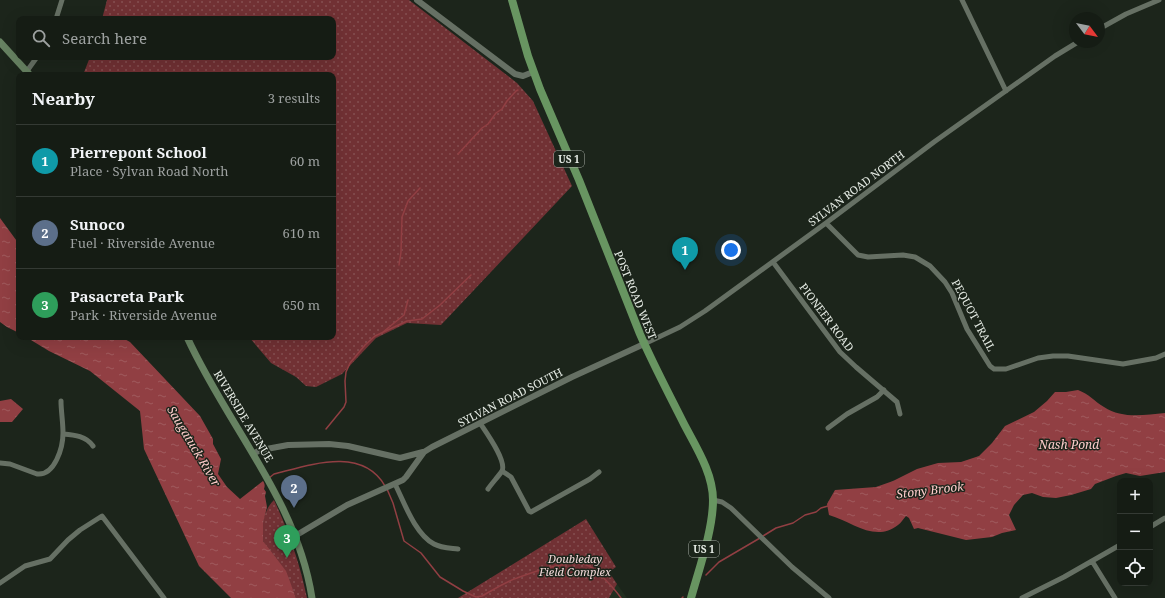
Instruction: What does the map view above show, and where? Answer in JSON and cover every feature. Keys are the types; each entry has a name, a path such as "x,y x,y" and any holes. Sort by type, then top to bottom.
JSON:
{"main road":[{"name":"POST ROAD WEST","path":"512,0 533,72 550,115 590,208 644,344 702,459 711,485 713,500 707,536 691,598"},
{"path":"0,42 16,59"},
{"path":"17,60 28,72"},
{"name":"RIVERSIDE AVENUE","path":"189,340 215,390 268,478 295,536 305,565 312,598"}],"street":[{"path":"57,16 62,0"},
{"path":"417,0 515,74 523,76 533,72"},
{"path":"962,0 1006,91"},
{"path":"1105,26 1131,12 1159,0"},
{"name":"SYLVAN ROAD NORTH","path":"644,344 696,317 773,262 934,142 1069,48"},
{"path":"30,72 36,60"},
{"name":"PEQUOT TRAIL","path":"826,223 858,255 868,257 903,254 915,257 930,266 945,282 952,293 967,329 990,366 994,369 1006,369 1038,358 1053,356 1123,364 1165,354"},
{"name":"PIONEER ROAD","path":"773,262 840,352 897,402 900,414"},
{"name":"SYLVAN ROAD SOUTH","path":"295,536 347,506 406,477 424,452 578,374 644,344"},
{"path":"828,428 847,414 877,397 884,390"},
{"path":"0,462 41,475 49,471 54,465 59,453 63,434 61,401"},
{"path":"480,423 503,466 502,471 488,489"},
{"path":"63,434 76,435 84,438 90,441 93,446"},
{"path":"254,453 261,450 288,446 334,444 400,458 407,463 408,468 405,474 394,484 415,523 424,537 433,544 458,549"},
{"path":"400,458 424,452"},
{"path":"502,471 511,477 529,511 532,512 590,479 599,472"},
{"path":"713,500 727,505 792,568 829,598"},
{"path":"0,583 25,566 50,559 80,530 102,516 164,598"},
{"path":"1153,525 1165,518"},
{"path":"1022,598 1049,585 1117,547"},
{"path":"1092,561 1115,598"}],"shaded area":[{"path":"617,584 627,598 609,598"}],"green space":[{"path":"107,0 409,0 517,83 533,101 572,186 441,325 407,323 376,338 342,374 316,387 306,386 296,377 271,363 252,340 336,340 336,72 84,72 89,60 336,60 336,16 103,16"},
{"path":"274,500 294,548 307,598 296,598 291,586 263,541 262,530 265,514 270,504"},
{"name":"Doubleday Field Complex","path":"586,519 616,567 609,572 617,584 609,598 458,598"}],"water":[{"path":"0,218 16,240 16,332 0,322"},
{"name":"Saugatuck River","path":"31,340 126,340 130,342 200,416 213,439 213,444 221,459 218,474 227,487 240,499 263,481 265,485 264,489 266,492 265,496 267,507 263,523 263,541 286,571 296,598 231,598 199,566 144,449 140,411 90,371 49,351"},
{"name":"Nash Pond","path":"1078,390 1104,407 1118,413 1126,415 1149,415 1165,413 1165,472 1140,476 1126,473 1095,484 1091,489 1056,498 1043,497 1032,493 1023,495 1014,505 1009,515 1016,530 992,537 966,540 918,528 914,529 909,518 906,516 899,524 889,530 872,532 829,515 827,504 835,490 876,487 893,481 917,469 938,463 961,462 979,456 992,443 1005,426 1034,412 1055,392"},
{"path":"11,399 23,409 12,422 0,422 0,401"}],"waterway":[{"path":"458,154 482,128 488,124 496,113 502,109 507,101 518,90"},
{"path":"399,265 402,217 408,201 420,188"},
{"path":"326,429 344,407 346,402 346,372 350,363 365,345 375,336 407,321 422,319 440,305 471,275"},
{"path":"383,332 404,315 408,300"},
{"name":"Stony Brook","path":"269,478 274,474 303,466 319,463 349,462 363,466 375,474 385,486"},
{"name":"Stony Brook","path":"387,489 393,503 404,541 421,553 440,577 463,591 476,597 482,596 508,582 533,572 563,565 582,564 589,566 597,572 621,598"},
{"name":"Stony Brook","path":"763,536 776,528 793,523 805,515 816,512 821,508 828,506"},
{"name":"Stony Brook","path":"706,575 719,562 760,538"}],"place":[{"name":"Pierrepont School","path":"685,270"},
{"name":"Sunoco","path":"294,508"},
{"name":"Pasacreta Park","path":"287,558"}]}
